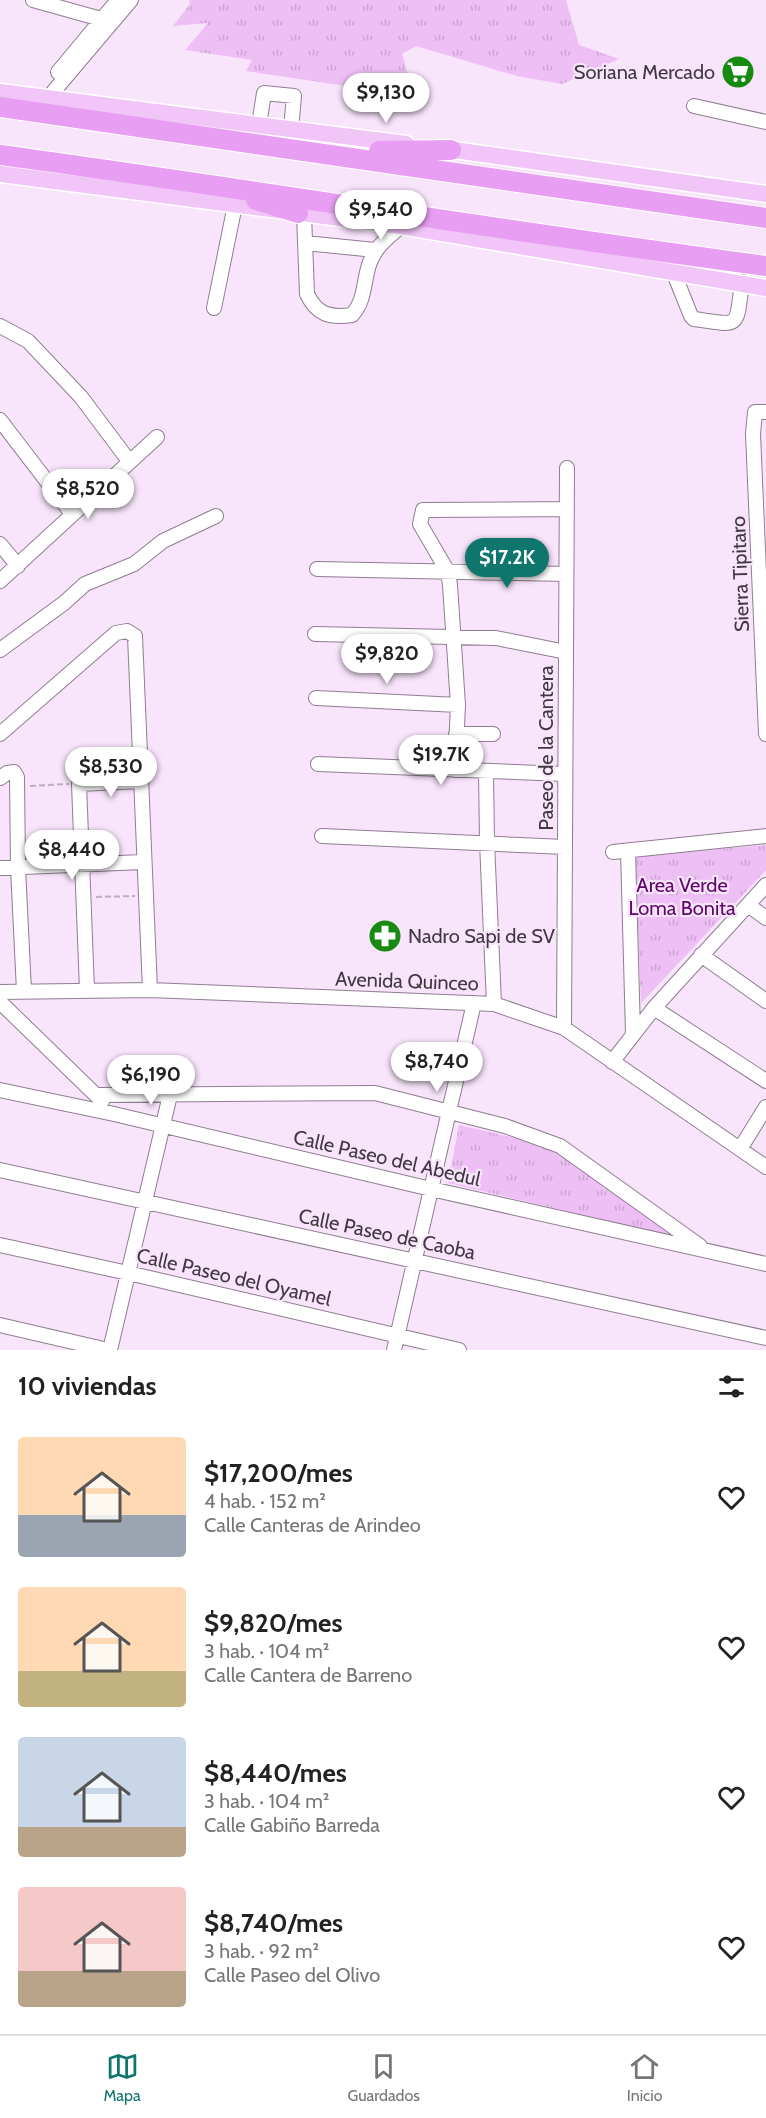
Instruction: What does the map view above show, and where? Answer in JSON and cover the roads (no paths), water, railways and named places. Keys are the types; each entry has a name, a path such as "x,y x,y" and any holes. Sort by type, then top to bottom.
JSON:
{"highway":[{"path":"0,107 766,218"},
{"path":"321,152 451,150"},
{"path":"0,155 193,181 766,266"},
{"path":"193,181 301,214"}],"main road":[{"path":"0,92 451,150 766,194"},
{"path":"0,174 401,226 766,288"}],"street":[{"path":"33,0 101,19"},
{"path":"43,98 101,19 118,0"},
{"path":"43,98 131,0"},
{"path":"259,126 264,93 294,96 291,129"},
{"path":"694,106 766,122"},
{"path":"214,308 235,205"},
{"path":"301,214 310,300 313,306 322,313 339,317 352,315 360,306 375,250 401,226"},
{"path":"305,243 375,250"},
{"path":"673,271 688,312 694,319 705,321 726,324 732,323 737,318 741,282"},
{"path":"0,326 28,341 36,349 81,397 129,461"},
{"name":"Sierra Tipitaro","path":"761,412 753,434 766,734"},
{"path":"0,420 72,514"},
{"path":"0,581 157,437"},
{"name":"Paseo de la Cantera","path":"564,1028 567,468"},
{"path":"455,771 458,705 455,637 448,572 420,524 423,510 567,509"},
{"path":"0,650 64,603 85,584 134,564 163,541 216,516"},
{"path":"0,544 18,566"},
{"path":"317,569 566,574"},
{"path":"0,734 116,633 127,631 135,636 150,990"},
{"path":"315,634 496,638 566,652"},
{"path":"316,698 458,705"},
{"path":"456,734 493,734"},
{"path":"318,764 565,774"},
{"path":"486,772 494,1004"},
{"path":"0,778 7,773 16,779 24,991"},
{"path":"87,990 79,784 141,781"},
{"path":"321,836 565,847"},
{"path":"613,852 766,836"},
{"path":"628,851 633,1033"},
{"path":"0,868 143,862"},
{"path":"612,1062 654,1008 766,885"},
{"path":"748,905 766,918"},
{"path":"701,955 766,1000"},
{"name":"Avenida Quinceo","path":"0,992 150,990 494,1004 564,1028 766,1167"},
{"path":"0,1002 114,1114"},
{"path":"394,1350 474,1003"},
{"path":"654,1008 766,1082"},
{"name":"Calle Paseo del Abedul","path":"0,1090 163,1125 431,1189 766,1264"},
{"path":"97,1095 375,1093 505,1126 560,1146 704,1249"},
{"path":"0,1325 109,1350 170,1095"},
{"path":"740,1149 766,1107"},
{"name":"Calle Paseo de Caoba","path":"0,1170 766,1338"},
{"name":"Calle Paseo del Oyamel","path":"0,1245 459,1350"}],"place":[{"name":"Soriana Mercado","path":"738,72"},
{"name":"Nadro Sapi de SV","path":"385,936"}],"park label":[{"name":"Area Verde Loma Bonita","path":"682,896"}]}
